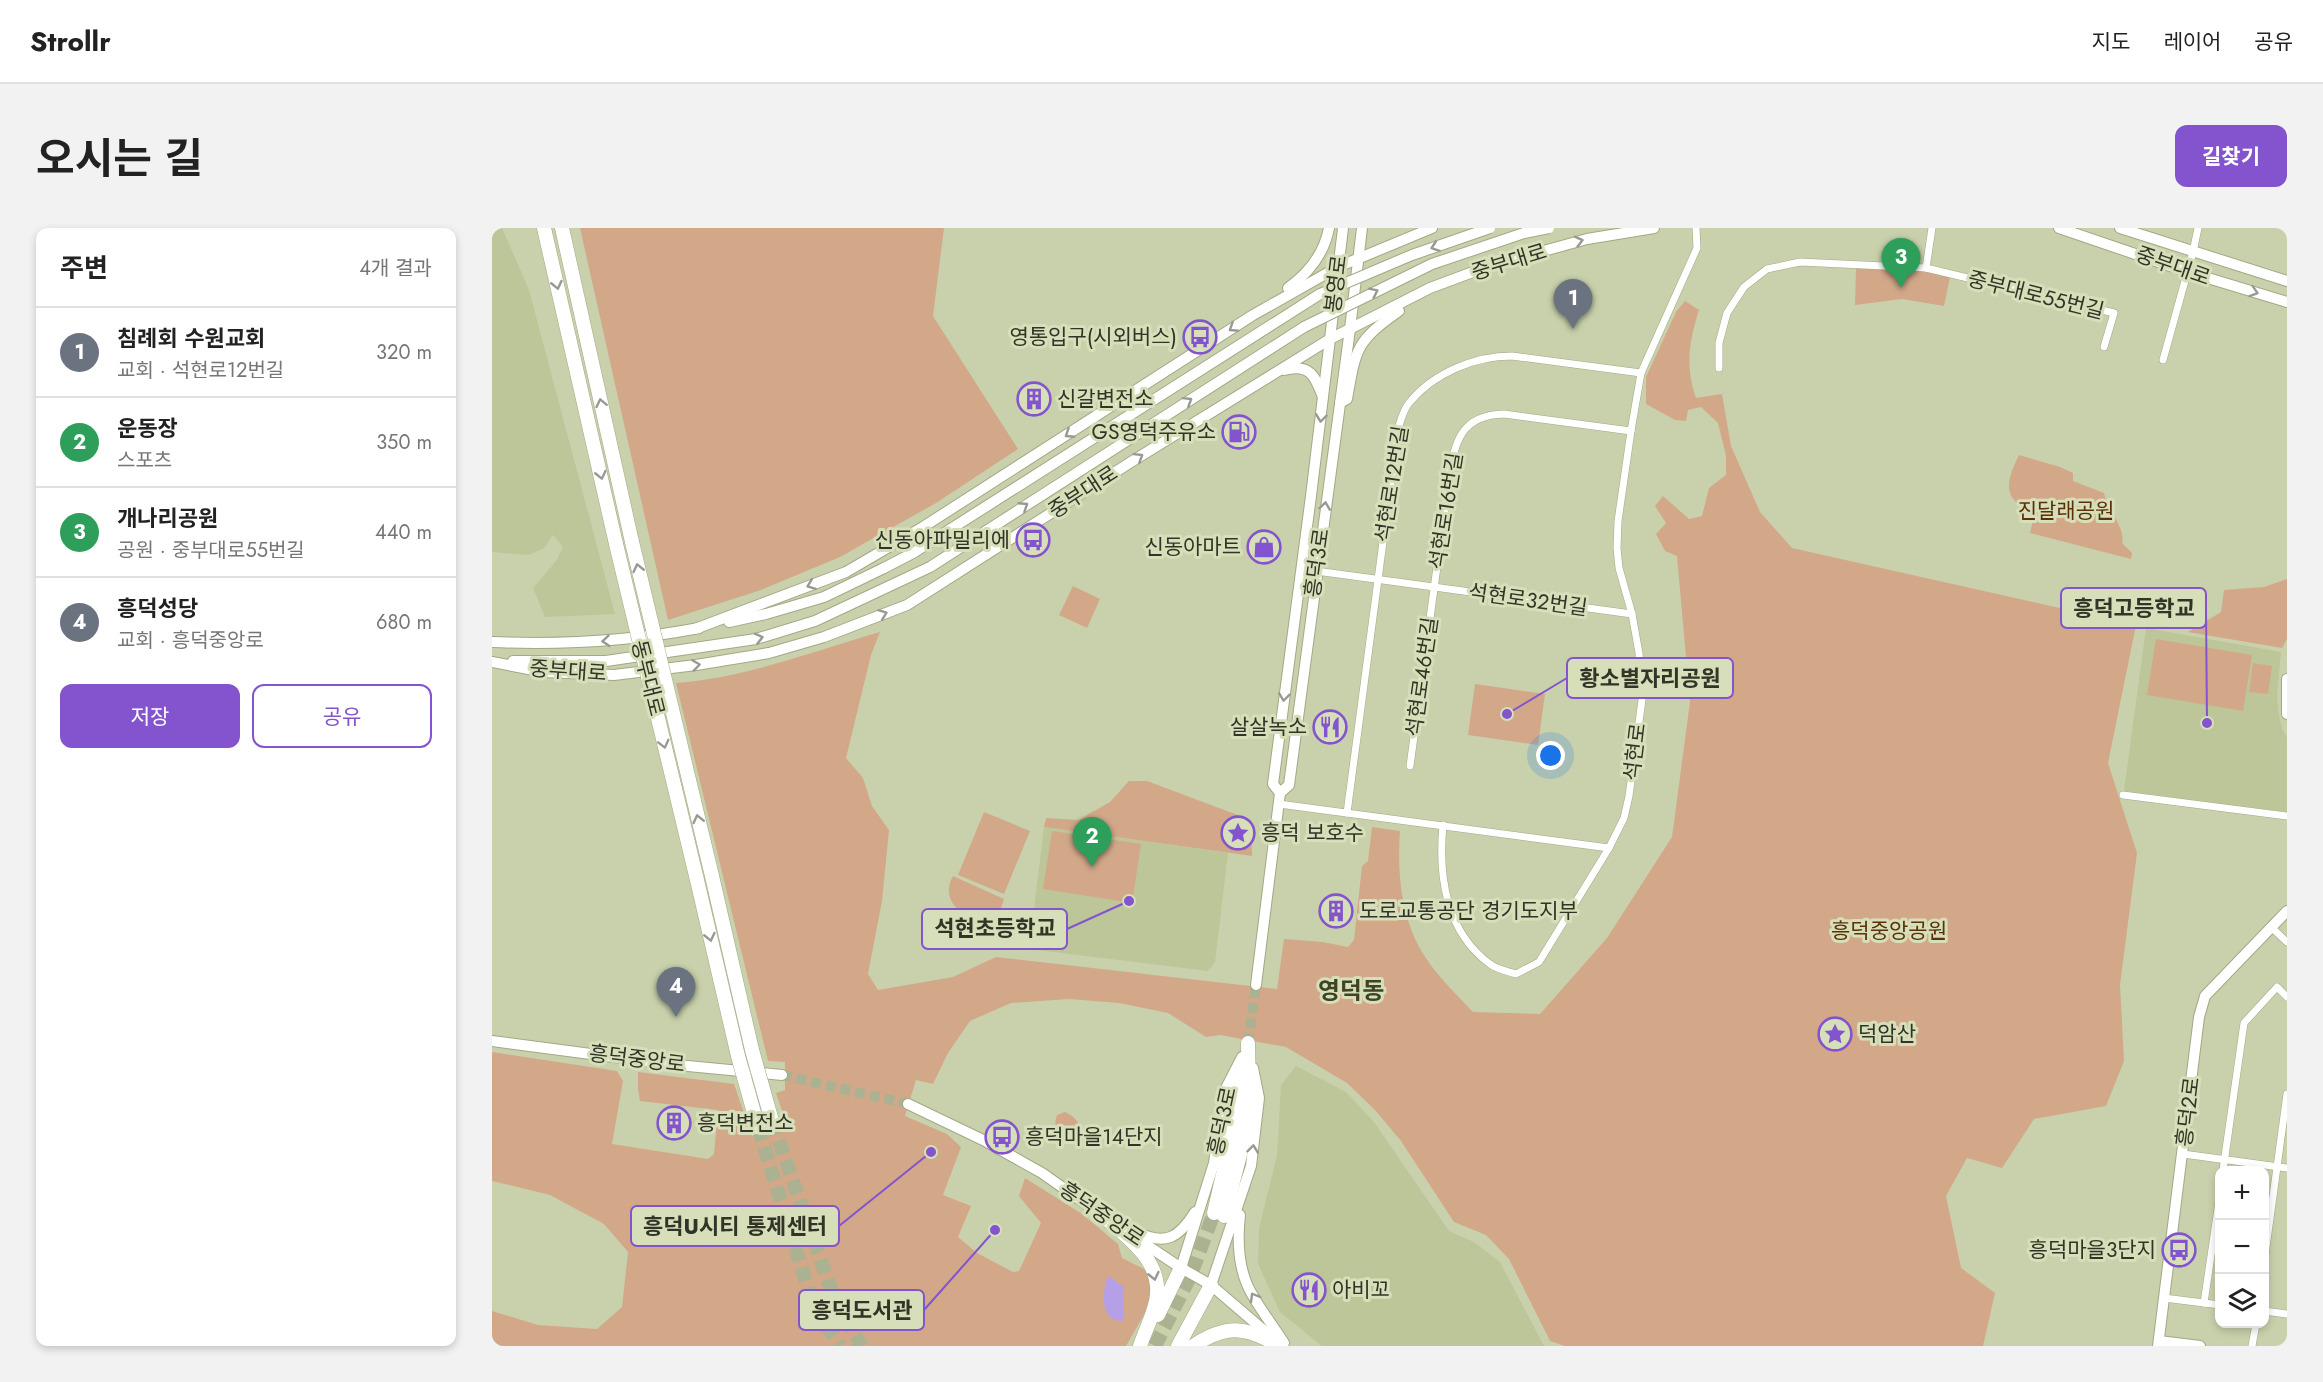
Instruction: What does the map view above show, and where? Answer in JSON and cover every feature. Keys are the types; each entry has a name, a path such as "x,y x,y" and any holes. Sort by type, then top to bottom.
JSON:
{"highway":[{"name":"동부대로","path":"544,228 616,544 738,1056 758,1127"},
{"name":"동부대로","path":"562,228 632,542 752,1050 772,1121"},
{"path":"1219,1214 1236,1098 1248,1043"},
{"path":"1104,1217 1138,1245 1156,1273 1156,1300 1141,1346"},
{"path":"1141,1346 1181,1268"},
{"path":"1178,1346 1211,1285"},
{"path":"1193,1346 1207,1337 1228,1329 1260,1335 1282,1346"}],"main road":[{"path":"1253,315 1303,277 1316,262 1329,228"},
{"name":"봉영로","path":"1330,339 1343,228"},
{"name":"봉영로","path":"1350,329 1362,228"},
{"name":"중부대로","path":"492,642 602,641 695,628 766,614 824,597 913,553 1320,294 1412,255 1490,228"},
{"name":"중부대로","path":"492,661 606,661 756,639 815,621 930,567 1304,327 1432,264 1524,233 1548,228"},
{"name":"중부대로","path":"492,661 544,672 614,675 696,665 758,654 824,637 907,605 1131,462 1330,339 1428,290 1507,261 1587,239 1654,228"},
{"name":"중부대로","path":"2059,228 2188,272 2287,302"},
{"name":"중부대로","path":"695,628 846,572 923,527 1253,315 1338,267 1426,229"},
{"path":"2121,248 2124,229"},
{"name":"중부대로","path":"2124,229 2287,281"},
{"path":"2230,285 2237,265"},
{"path":"1340,403 1347,399 1359,347 1372,330 1428,290"},
{"name":"흥덕3로","path":"1256,985 1280,798 1289,785 1350,329"},
{"name":"흥덕3로","path":"1280,798 1272,784 1330,339"},
{"path":"1278,372 1294,367 1305,369 1317,380 1323,397"},
{"path":"2287,679 2287,714"},
{"name":"흥덕2로","path":"2159,1343 2199,1017 2205,996 2287,910"},
{"name":"흥덕중앙로","path":"492,1041 667,1064 782,1076"},
{"name":"흥덕3로","path":"1211,1285 1251,1166 1259,1098 1248,1043"},
{"name":"흥덕3로","path":"1181,1268 1214,1163 1225,1090 1248,1043"},
{"name":"흥덕중앙로","path":"908,1104 982,1140 1042,1173 1104,1217 1211,1285 1282,1346"},
{"path":"1245,1185 1238,1237 1241,1268 1252,1295 1282,1346"},
{"path":"1104,1217 1152,1239 1166,1239 1186,1227 1204,1200"},
{"path":"2159,1343 2200,1346"}],"street":[{"name":"석현로","path":"1443,825 1440,853 1441,874 1445,894 1457,926 1466,942 1491,966 1516,974 1539,962 1609,848 1624,818 1629,796 1642,700 1639,653 1632,614 1619,568 1618,521 1641,373 1697,248 1696,228"},
{"path":"1926,268 1932,228"},
{"path":"2163,360 2198,228"},
{"name":"중부대로55번길","path":"1719,368 1719,343 1727,313 1744,287 1767,269 1800,262 1926,268 2114,312 2104,347"},
{"name":"석현로12번길","path":"1347,813 1398,429 1407,404 1436,379 1459,367 1498,356 1641,373"},
{"name":"석현로16번길","path":"1434,588 1454,449 1458,438 1476,420 1490,414 1504,414 1631,431"},
{"name":"석현로32번길","path":"1316,571 1632,614"},
{"name":"석현로46번길","path":"1410,766 1434,588"},
{"path":"2123,795 2287,816"},
{"path":"1280,798 1347,813 1609,848"},
{"path":"2271,927 2287,942"},
{"path":"2223,1166 2244,1023 2277,987 2287,997"},
{"path":"2269,1230 2287,1094"},
{"path":"2183,1154 2287,1168"},
{"path":"2204,1303 2216,1220"},
{"path":"2164,1298 2215,1304"},
{"path":"2269,1312 2287,1314"},
{"path":"2252,1346 2255,1328"}],"shaded area":[{"path":"492,228 502,228 529,290 615,614 545,617 533,588 556,561 563,547 553,535 544,548 529,555 492,552"},
{"path":"2146,628 2281,652 2277,696 2279,716 2287,737 2287,812 2124,791"},
{"path":"1044,827 1228,853 1215,962 1208,971 1029,949"},
{"path":"1296,1066 1346,1092 1374,1122 1449,1231 1474,1242 1500,1262 1544,1346 1322,1346 1280,1312 1258,1264 1259,1228 1277,1156 1281,1085"},
{"path":"1108,1276 1124,1287 1123,1321 1115,1320 1106,1311 1104,1290"}],"green space":[{"path":"580,228 944,228 933,316 1018,449 936,503 840,557 761,590 668,620"},
{"path":"1856,267 1925,271 1950,277 1944,306 1902,299 1855,305"},
{"name":"흥덕중앙공원","path":"1685,301 1699,310 1689,365 1696,398 1722,394 1731,446 1760,512 1792,548 2136,625 2108,763 2137,853 2120,985 2124,1061 2106,1106 2034,1119 2002,1168 1967,1158 1946,1196 1961,1268 1995,1293 1983,1346 1565,1346 1550,1341 1509,1259 1486,1235 1454,1222 1401,1141 1375,1110 1347,1083 1286,1047 1220,1035 1206,1037 1168,1013 1119,1003 1069,999 1011,1003 970,1021 948,1053 933,1084 916,1080 905,1116 947,1134 961,1147 943,1195 971,1206 958,1237 977,1253 1013,1272 1019,1271 1041,1223 1019,1196 1025,1178 1082,1214 1118,1244 1122,1258 1152,1273 1153,1299 1126,1346 492,1346 492,1311 538,1325 597,1329 622,1307 628,1252 604,1224 550,1195 492,1181 492,1052 617,1071 623,1081 612,1144 708,1159 714,1154 718,1110 640,1101 638,1072 734,1084 752,1136 787,1125 776,1093 785,1090 785,1062 768,1061 676,683 753,670 880,632 871,655 846,758 863,778 872,806 889,830 882,901 868,974 878,990 953,977 996,957 1277,989 1284,939 1323,942 1348,947 1354,940 1362,866 1368,861 1372,827 1400,831 1400,878 1409,924 1422,952 1446,984 1473,1012 1540,1014 1607,938 1672,837 1690,702 1677,556 1665,551 1656,534 1666,523 1655,506 1663,496 1689,519 1702,516 1709,488 1726,475 1726,456 1718,423 1701,407 1688,410 1686,421 1675,420 1646,404 1646,377 1676,312"},
{"name":"진달래공원","path":"2019,455 2060,467 2073,473 2073,481 2104,493 2119,525 2122,543 2132,553 2131,559 2030,533 2034,516 2017,503 2009,490 2010,478"},
{"path":"2287,579 2287,639 2282,648 2188,632 2221,612 2224,590 2264,587"},
{"path":"1073,586 1100,599 1087,628 1059,615"},
{"path":"2156,639 2252,655 2243,711 2147,695"},
{"path":"2253,663 2272,666 2268,694 2249,692"},
{"path":"1475,684 1545,694 1538,745 1468,735"},
{"path":"1129,781 1147,781 1251,820 1252,856 1044,827 1046,818 1078,820 1110,802"},
{"path":"984,812 1030,831 1004,894 958,875"},
{"path":"1052,831 1141,844 1132,903 1043,889"},
{"path":"953,876 1004,899 999,914 989,918 979,918 961,912 950,897 949,887"},
{"path":"1065,1112 1076,1120 1080,1127 1079,1141 1072,1144 1060,1136 1055,1124 1057,1115"}],"tunnel":[{"path":"1248,1043 1256,985"},
{"path":"782,1075 908,1104"},
{"path":"772,1121 834,1298 862,1346"},
{"path":"758,1127 813,1305 840,1346"},
{"path":"1155,1346 1190,1277 1214,1213"}],"place":[{"name":"개나리공원","path":"1901,288"},
{"name":"침례회 수원교회","path":"1573,329"},
{"name":"영통입구(시외버스)","path":"1200,337"},
{"name":"신갈변전소","path":"1034,399"},
{"name":"GS영덕주유소","path":"1239,432"},
{"name":"신동아파밀리에","path":"1033,540"},
{"name":"신동아마트","path":"1264,547"},
{"name":"황소별자리공원","path":"1507,714"},
{"name":"흥덕고등학교","path":"2207,723"},
{"name":"살살녹소","path":"1330,727"},
{"name":"흥덕 보호수","path":"1238,833"},
{"name":"운동장","path":"1092,867"},
{"name":"석현초등학교","path":"1129,901"},
{"name":"도로교통공단 경기도지부","path":"1336,911"},
{"name":"흥덕성당","path":"676,1017"},
{"name":"덕암산","path":"1835,1034"},
{"name":"흥덕변전소","path":"674,1123"},
{"name":"흥덕마을14단지","path":"1002,1137"},
{"name":"흥덕U시티 통제센터","path":"931,1152"},
{"name":"흥덕도서관","path":"995,1230"},
{"name":"흥덕마을3단지","path":"2179,1250"},
{"name":"아비꼬","path":"1309,1290"}],"district":[{"name":"영덕동","path":"1351,990"}]}
